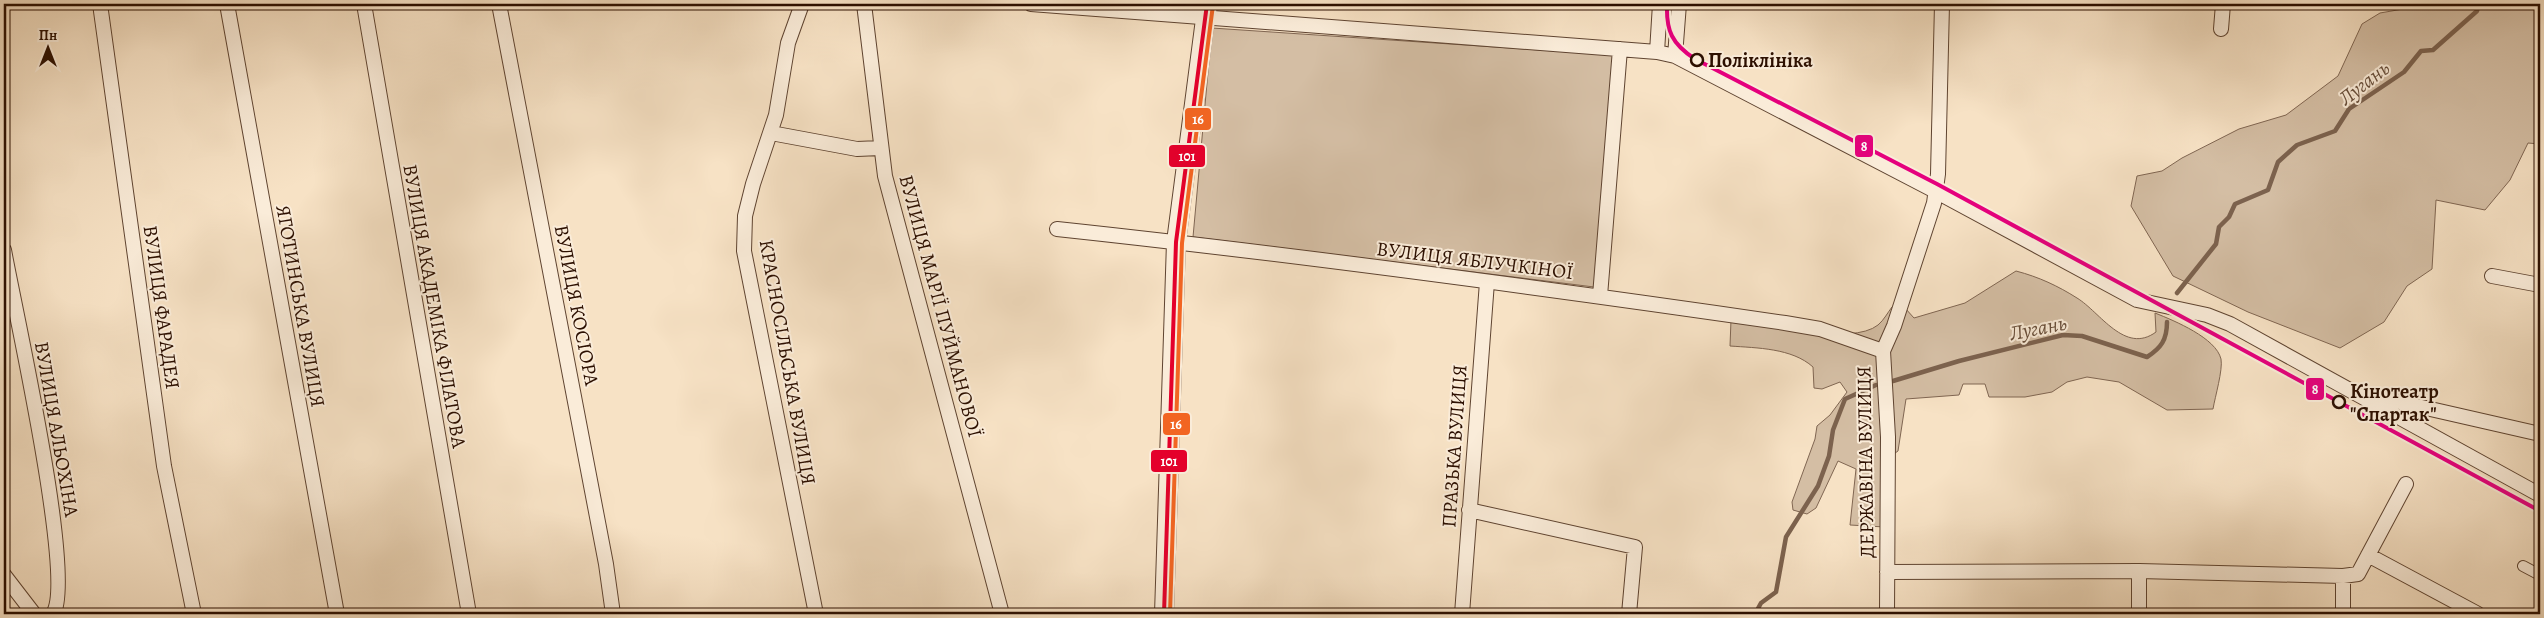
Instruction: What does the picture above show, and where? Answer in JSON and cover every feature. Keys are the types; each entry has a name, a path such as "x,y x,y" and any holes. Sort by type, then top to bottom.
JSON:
{"street":[{"name":"ВУЛИЦЯ ФАРАДЕЯ","path":"100,4 164,466 194,614"},
{"name":"ЯГОТИНСЬКА ВУЛИЦЯ","path":"227,4 337,614"},
{"name":"ВУЛИЦЯ АКАДЕМІКА ФІЛАТОВА","path":"364,4 469,614"},
{"name":"ВУЛИЦЯ КОСІОРА","path":"499,4 614,614"},
{"name":"КРАСНОСІЛЬСЬКА ВУЛИЦЯ","path":"802,4 788,43 776,115 753,184 745,216 744,251 816,614"},
{"name":"ВУЛИЦЯ МАРІЇ ПУЙМАНОВОЇ","path":"864,4 880,148 895,216 1002,614"},
{"path":"1031,4 1206,11 1657,52 1674,56 1935,191 2137,300 2219,320 2540,495"},
{"path":"1657,52 1660,4"},
{"path":"1674,56 1678,4"},
{"path":"1883,351 1931,215 1938,174 1942,4"},
{"path":"2221,29 2223,4"},
{"path":"1164,614 1176,242 1206,11"},
{"path":"1600,296 1620,49"},
{"path":"771,133 857,149 880,148"},
{"name":"ВУЛИЦЯ ЯБЛУЧКІНОЇ","path":"1057,229 1176,242 1600,296 1820,329 1883,351"},
{"name":"ВУЛИЦЯ АЛЬОХІНА","path":"4,250 56,532 59,589 53,614"},
{"path":"2492,276 2540,285"},
{"name":"ПРАЗЬКА ВУЛИЦЯ","path":"1462,614 1487,282"},
{"name":"ДЕРЖАВІНА ВУЛИЦЯ","path":"1883,351 1888,436 1887,614"},
{"path":"2352,391 2540,434"},
{"path":"1887,572 2139,571 2343,576 2358,574 2406,484"},
{"path":"1469,510 1635,547 1629,614"},
{"path":"2368,555 2478,614"},
{"path":"2523,566 2540,575"},
{"path":"2139,571 2139,614"},
{"path":"4,575 34,614"},
{"path":"2343,576 2343,614"}],"shaded area":[{"path":"2406,4 2540,4 2540,144 2528,143 2510,180 2485,210 2436,200 2432,269 2407,286 2384,322 2340,348 2248,312 2173,276 2131,206 2137,176 2162,171 2182,158 2239,129 2286,115 2338,76 2362,24 2380,13 2403,9"},
{"path":"1212,28 1614,55 1594,287 1193,237"},
{"path":"2016,271 2040,279 2077,298 2123,335 2145,338 2156,332 2155,313 2203,337 2218,351 2221,359 2220,376 2213,409 2167,410 2119,382 2087,377 2067,382 2052,392 2025,397 1989,397 1985,384 1963,384 1959,395 1906,399 1898,451 1888,458 1885,527 1850,525 1856,469 1838,461 1816,508 1807,514 1793,510 1792,502 1815,439 1817,426 1830,415 1847,392 1840,382 1822,389 1814,388 1813,367 1795,356 1774,350 1730,346 1731,320 1807,332 1849,334 1866,331 1878,325 1892,307 1905,308 1914,318 1965,303"}],"waterway":[{"name":"Лугань","path":"2177,293 2216,244 2219,227 2229,217 2235,204 2268,190 2278,162 2297,145 2335,131 2349,109 2404,72 2421,51 2433,50 2477,11 2479,4"},
{"name":"Лугань","path":"1893,381 1959,361 2063,335 2082,336 2147,357 2162,343 2166,334 2167,322"},
{"name":"Лугань","path":"1755,614 1761,603 1776,592 1786,537 1818,486 1829,456 1833,430 1845,399 1876,385"}],"transit line":[{"name":"101","path":"1164,614 1176,242 1207,4"},
{"name":"8","path":"1667,4 1669,29 1672,36 1681,48 1695,59 1937,184 2540,511"},
{"name":"16","path":"1170,614 1182,243 1213,5"}],"place":[{"name":"Поліклініка","path":"1697,60"},
{"name":"Кінотеатр \"Спартак\"","path":"2339,402"}]}
